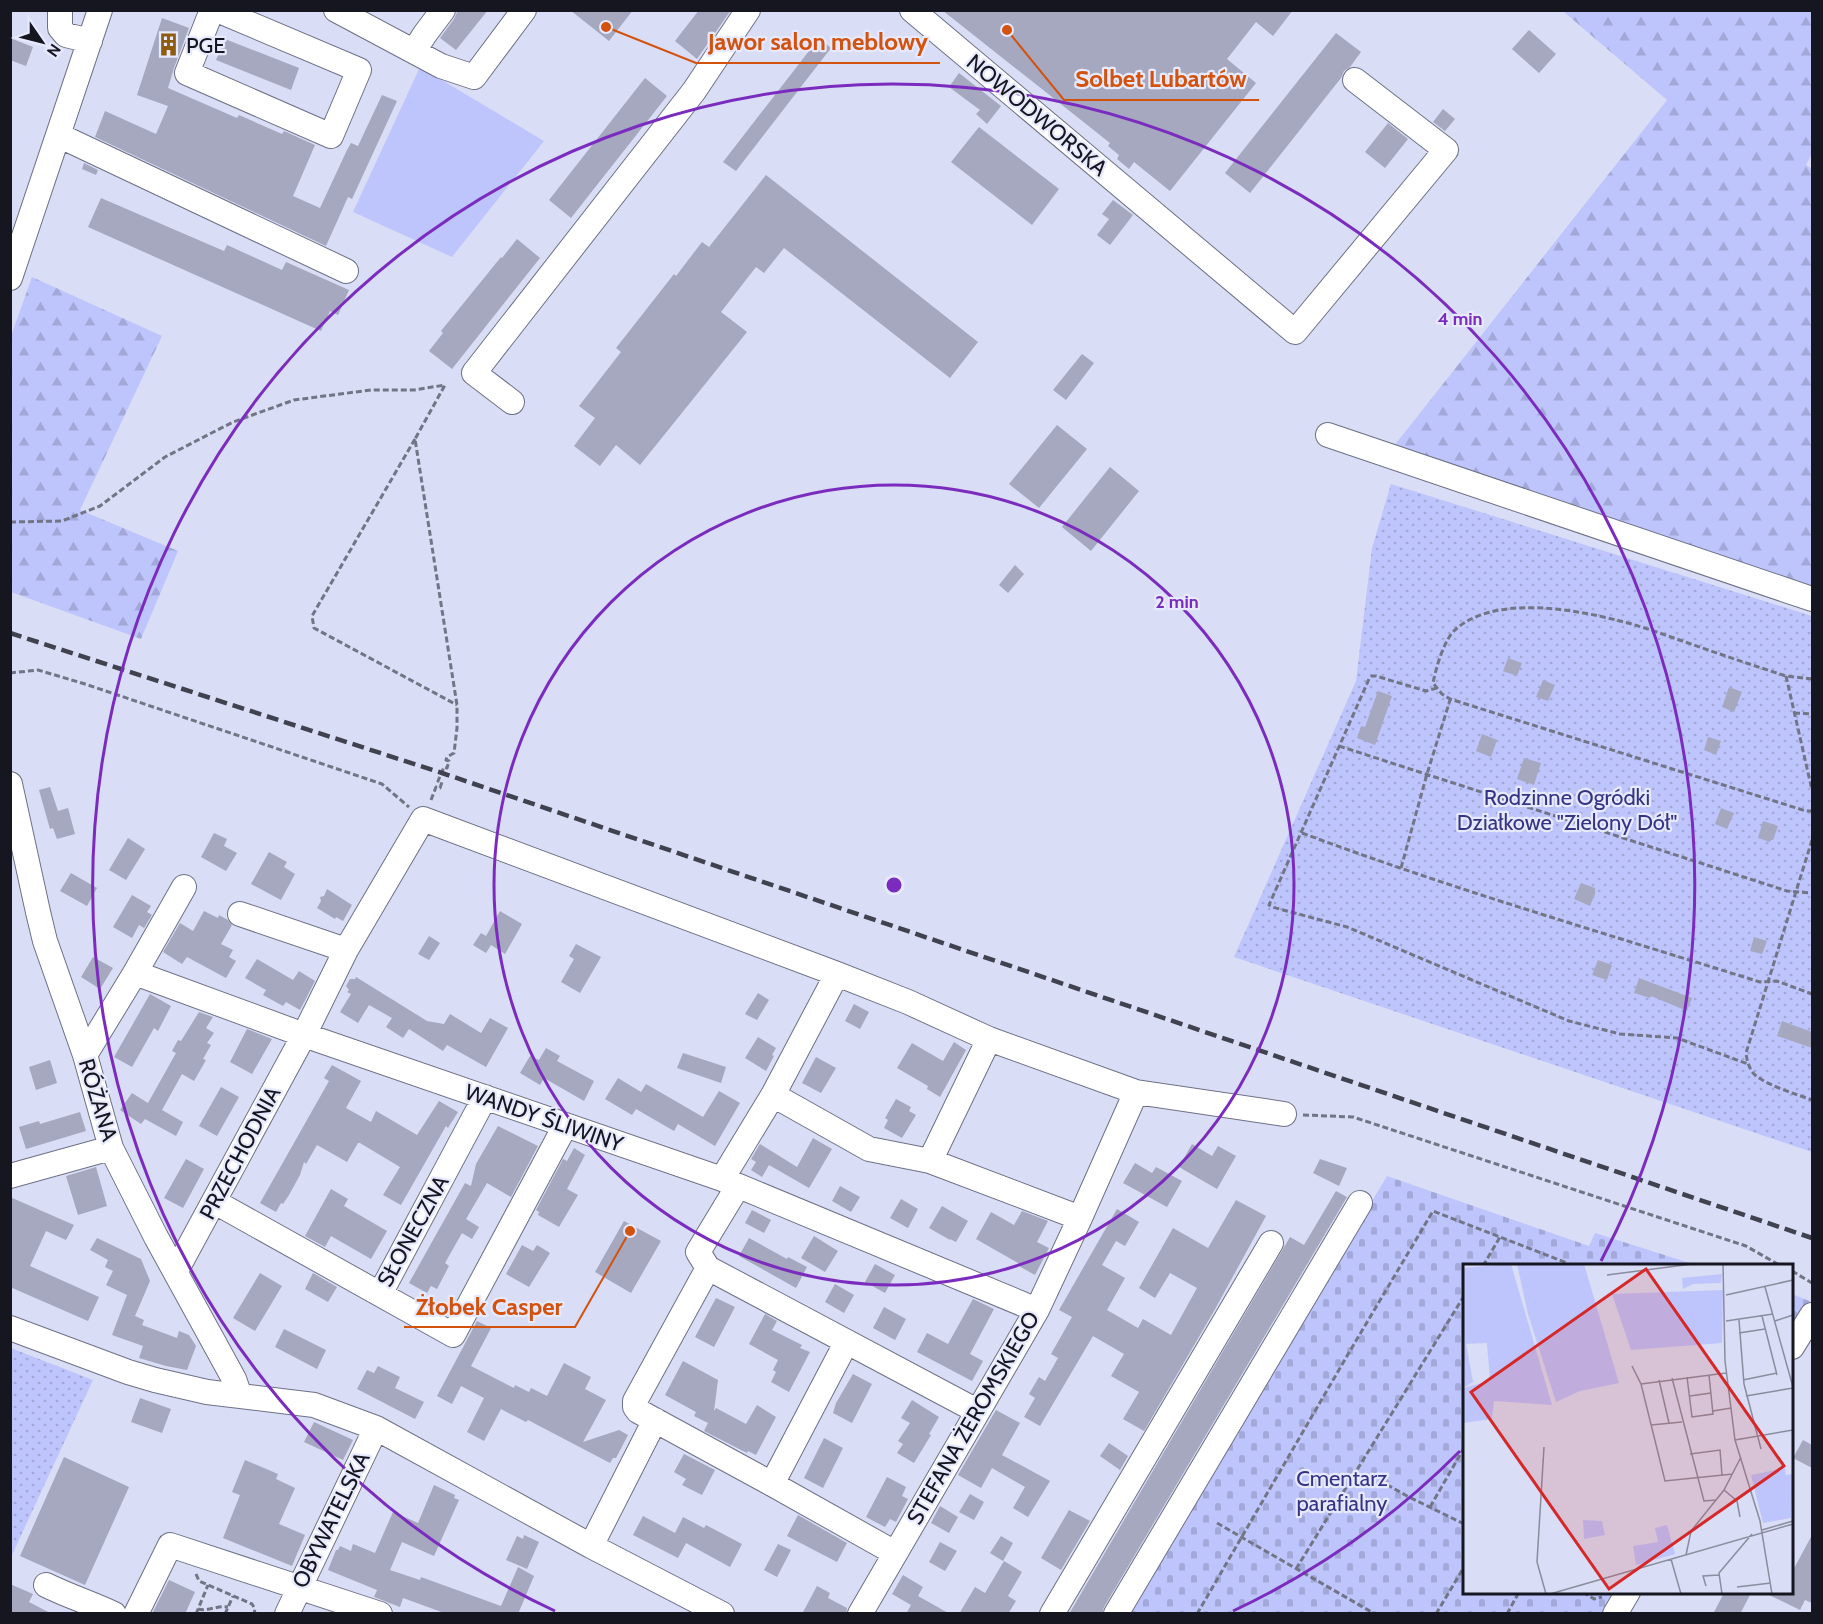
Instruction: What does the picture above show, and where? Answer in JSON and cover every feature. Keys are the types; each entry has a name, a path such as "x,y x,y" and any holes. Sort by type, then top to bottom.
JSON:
{"street":[{"path":"60,10 60,28 66,35 90,41"},
{"path":"10,278 15,250 58,135 99,10"},
{"path":"212,10 187,73 331,136 359,70 217,10"},
{"path":"336,10 441,66 474,76 524,10"},
{"path":"414,51 443,10"},
{"path":"512,402 474,373 694,91 748,10"},
{"name":"NOWODWORSKA","path":"912,10 1295,332 1446,150 1355,80"},
{"path":"58,135 346,271"},
{"path":"1328,435 1812,599"},
{"name":"RÓŻANA","path":"10,784 43,931 85,1055 111,1148 156,1238 234,1379 240,1396"},
{"path":"423,819 837,974 908,1002 989,1040 1136,1092 1284,1114"},
{"name":"PRZECHODNIA","path":"176,1271 304,1035 346,950 423,819"},
{"path":"85,1055 184,887"},
{"path":"240,914 346,950"},
{"name":"WANDY ŚLIWINY","path":"135,973 304,1035 730,1183 1037,1310"},
{"path":"837,974 772,1095 698,1252 708,1268 977,1411"},
{"path":"930,1161 989,1040"},
{"name":"STEFANA ŻEROMSKIEGO","path":"860,1614 1037,1310 1136,1092"},
{"path":"772,1095 869,1149 930,1161 1080,1218"},
{"name":"SŁONECZNA","path":"215,1202 380,1294 485,1097"},
{"path":"380,1294 453,1335 565,1126"},
{"path":"10,1176 111,1148"},
{"path":"1116,1614 1360,1203"},
{"path":"1052,1614 1271,1243"},
{"path":"708,1268 635,1401 635,1407 638,1411 895,1553"},
{"path":"1793,1344 1812,1315"},
{"path":"10,1328 128,1372 183,1388 314,1405 376,1428 591,1546 722,1614"},
{"path":"772,1484 846,1343"},
{"path":"591,1546 655,1420"},
{"name":"OBYWATELSKA","path":"286,1614 376,1428"},
{"path":"136,1614 170,1545 298,1587 333,1606 380,1614"},
{"path":"46,1585 114,1614"}],"path":[{"path":"10,522 62,521 100,506 165,457 232,422 294,400 371,390 414,390 445,385 312,616 314,628 458,705"},
{"path":"10,673 38,670 85,684 382,784 423,819 436,787 440,788 442,782 438,781 444,767 447,768 449,761 446,760 447,757 454,753 458,705 415,439"},
{"path":"1812,679 1786,676 1620,621 1536,608 1507,609 1483,614 1454,630 1443,650 1433,683 1442,694 1450,699 1812,811"},
{"path":"1437,688 1426,691 1372,676 1269,905 1347,927 1569,1021 1620,1034 1677,1038 1748,1064"},
{"path":"1786,676 1812,790"},
{"path":"1401,868 1450,699"},
{"path":"1794,713 1812,714"},
{"path":"1339,746 1788,891 1812,893"},
{"path":"1302,834 1512,905 1749,979 1760,982 1777,981 1812,994"},
{"path":"1812,840 1746,1053 1748,1064 1755,1075 1812,1100"},
{"path":"1284,1114 1353,1117 1746,1246 1778,1264"},
{"path":"1197,1614 1433,1211 1567,1263"},
{"path":"1484,1264 1500,1237"},
{"path":"1793,1272 1812,1283"},
{"path":"1296,1569 1463,1298"},
{"path":"1430,1507 1463,1450"},
{"path":"1379,1480 1463,1524"},
{"path":"1217,1523 1375,1614"},
{"path":"1436,1614 1463,1570"},
{"path":"200,1581 253,1605 254,1614"},
{"path":"196,1614 208,1585"},
{"path":"1507,1614 1518,1594"},
{"path":"1585,1594 1594,1599 1617,1601"},
{"path":"225,1614 233,1596"},
{"path":"198,1609 228,1607"}],"green space":[{"path":"1565,11 1812,11 1812,154 1806,165 1812,169 1812,589 1390,451 1667,100"},
{"path":"420,67 544,141 452,257 353,212"},
{"path":"32,277 162,336 80,510 178,551 141,639 11,592 11,336"},
{"name":"Rodzinne Ogródki Działkowe \"Zielony Dół\"","path":"1391,484 1812,616 1812,1152 1234,957 1356,681 1372,548"},
{"name":"Cmentarz parafialny","path":"1387,1176 1589,1246 1595,1233 1693,1264 1463,1264 1463,1594 1626,1594 1605,1613 1126,1614"},
{"path":"1793,1294 1812,1302 1812,1309 1793,1339"},
{"path":"11,1348 93,1380 11,1557"}],"building":[{"path":"458,10 488,10 456,50 440,38"},
{"path":"570,10 633,10 609,41"},
{"path":"699,10 731,10 697,59 675,41"},
{"path":"942,10 1293,10 1273,36 1256,22 1227,59 1256,83 1170,191 1134,162 1129,169 1117,159 1119,155 1108,146 1110,143"},
{"path":"162,18 189,28 168,88 237,118 239,115 282,134 284,131 315,145 293,196 320,208 347,150 351,143 358,146 382,95 397,101 352,199 348,197 326,246 95,137 105,111 156,134 168,106 137,95"},
{"path":"1529,30 1556,54 1539,73 1512,49"},
{"path":"1336,33 1361,52 1250,193 1225,173"},
{"path":"10,38 33,47 26,66 10,60"},
{"path":"819,38 831,48 736,171 723,162"},
{"path":"225,39 299,68 291,90 216,60"},
{"path":"959,73 1001,106 987,124 976,114 980,110 949,87"},
{"path":"645,78 667,96 571,218 549,200"},
{"path":"1443,109 1455,119 1445,131 1433,122"},
{"path":"1388,123 1408,139 1385,168 1365,152"},
{"path":"979,127 1059,189 1032,225 951,162"},
{"path":"84,163 98,170 96,175 82,169"},
{"path":"766,175 978,342 950,378 784,248 764,273 756,267 721,312 747,332 640,465 616,445 600,466 574,446 595,418 579,406 621,352 616,348 674,274 676,276 702,242 709,247"},
{"path":"101,198 224,251 227,245 282,270 286,262 349,290 338,315 330,311 321,331 88,227"},
{"path":"1113,200 1133,215 1110,245 1097,235 1109,219 1102,214"},
{"path":"517,239 540,258 452,369 429,351 443,333 441,331"},
{"path":"1082,354 1094,363 1066,400 1053,390"},
{"path":"1057,425 1087,449 1039,508 1009,484"},
{"path":"1110,467 1139,491 1091,551 1062,527"},
{"path":"1015,565 1024,574 1008,593 999,585"},
{"path":"1508,658 1522,663 1517,676 1503,671"},
{"path":"1543,680 1555,685 1548,701 1536,697"},
{"path":"1729,687 1742,692 1734,712 1722,707"},
{"path":"1378,691 1392,696 1375,745 1357,738 1361,726 1365,727"},
{"path":"1482,734 1497,740 1491,757 1476,751"},
{"path":"1708,737 1721,741 1716,755 1704,750"},
{"path":"1524,758 1541,763 1534,785 1517,779"},
{"path":"50,787 58,811 68,808 75,834 57,839 53,828 50,829 39,790"},
{"path":"1721,808 1734,813 1727,829 1715,824"},
{"path":"1763,821 1778,826 1770,842 1758,838"},
{"path":"214,833 227,839 224,846 237,853 226,871 201,857"},
{"path":"128,838 145,849 126,880 109,870"},
{"path":"269,852 287,862 284,867 295,874 281,900 251,884"},
{"path":"71,873 97,888 87,906 60,891"},
{"path":"1581,883 1595,888 1590,906 1574,899"},
{"path":"327,889 352,905 343,921 317,908 321,901 320,897 324,896"},
{"path":"132,895 151,906 147,912 152,915 144,928 139,925 132,938 113,927"},
{"path":"204,911 218,918 219,915 232,925 221,944 233,950 229,957 236,961 226,978 187,957 182,964 163,952 180,923 193,931"},
{"path":"500,911 522,924 505,954 491,945 486,953 473,945 481,933 486,936"},
{"path":"429,936 440,943 429,960 418,954"},
{"path":"1754,937 1767,941 1762,954 1750,951"},
{"path":"576,944 601,957 580,993 561,982 574,959 569,956"},
{"path":"93,957 113,968 100,989 81,977"},
{"path":"257,959 293,980 299,971 315,981 300,1010 286,1002 283,1006 263,995 266,990 245,978"},
{"path":"1598,960 1612,965 1607,980 1592,975"},
{"path":"356,977 427,1021 444,1024 450,1014 481,1033 490,1018 508,1028 486,1067 447,1045 443,1051 409,1029 403,1038 386,1027 392,1018 369,1005 358,1023 340,1012 351,994 347,992 349,990 346,986 350,979"},
{"path":"1639,978 1692,998 1687,1011 1651,996 1650,998 1634,993"},
{"path":"758,993 769,1000 757,1020 745,1014"},
{"path":"150,994 171,1006 158,1031 154,1028 132,1067 114,1057"},
{"path":"854,1004 869,1012 860,1029 845,1021"},
{"path":"199,1012 213,1017 206,1028 214,1033 207,1043 211,1045 203,1059 206,1060 194,1081 182,1074 162,1110 183,1122 176,1136 145,1119 141,1124 120,1110 132,1093 148,1103 176,1053 172,1051 178,1040 181,1041"},
{"path":"1782,1021 1812,1032 1812,1048 1777,1036"},
{"path":"247,1029 272,1039 252,1074 230,1062"},
{"path":"758,1037 776,1048 766,1071 745,1058"},
{"path":"954,1042 966,1050 940,1097 927,1089 928,1086 897,1068 912,1043 943,1061"},
{"path":"546,1048 560,1056 557,1061 594,1081 584,1101 544,1078 540,1085 520,1073 530,1056 539,1060"},
{"path":"683,1053 726,1067 721,1083 677,1068"},
{"path":"816,1057 836,1068 821,1093 802,1083"},
{"path":"50,1060 57,1083 36,1090 29,1067"},
{"path":"332,1065 361,1081 346,1108 371,1122 376,1111 417,1135 439,1101 458,1112 448,1128 446,1126 401,1205 383,1195 400,1167 360,1143 347,1162 317,1145 306,1164 304,1162 289,1195 276,1212 260,1203 329,1081 324,1078"},
{"path":"618,1078 641,1092 646,1084 703,1117 719,1091 740,1103 715,1146 678,1124 674,1131 636,1109 632,1115 605,1099"},
{"path":"221,1087 239,1097 217,1136 199,1126"},
{"path":"896,1099 911,1107 909,1111 916,1115 902,1138 884,1128 888,1120 885,1118"},
{"path":"80,1112 86,1131 26,1149 19,1127 39,1121 40,1124"},
{"path":"498,1126 538,1146 511,1197 487,1183 466,1219 479,1227 472,1239 462,1233 445,1263 449,1266 437,1289 431,1286 427,1293 409,1283 465,1183 471,1186 476,1164"},
{"path":"813,1138 832,1149 809,1188 769,1165 762,1177 751,1170 756,1162 751,1159 760,1144 797,1167"},
{"path":"1192,1144 1212,1156 1218,1146 1236,1156 1217,1189 1179,1167"},
{"path":"574,1148 585,1155 567,1189 578,1195 559,1227 538,1215 539,1212 536,1210 563,1159 567,1161"},
{"path":"186,1159 204,1169 183,1208 164,1198"},
{"path":"1320,1159 1347,1168 1339,1186 1313,1173"},
{"path":"1135,1163 1152,1173 1156,1167 1182,1181 1167,1207 1123,1183"},
{"path":"96,1167 107,1206 78,1215 66,1176"},
{"path":"840,1186 860,1197 851,1212 832,1201"},
{"path":"331,1189 348,1199 344,1206 387,1231 371,1259 331,1236 325,1247 305,1236"},
{"path":"1336,1191 1347,1197 1104,1607 1102,1614 1069,1614 1290,1237 1304,1245"},
{"path":"10,1197 74,1225 66,1240 46,1231 30,1266 99,1297 88,1321 10,1287"},
{"path":"901,1199 918,1209 908,1228 890,1218"},
{"path":"1236,1200 1266,1216 1144,1431 1123,1419 1139,1392 1111,1376 1124,1354 1093,1336 1040,1426 1024,1417 1035,1398 1029,1394 1039,1377 1045,1381 1058,1358 1051,1354 1072,1317 1059,1310 1117,1209 1139,1222 1125,1246 1116,1241 1102,1265 1125,1278 1107,1310 1138,1328 1143,1319 1171,1335 1197,1288 1170,1273 1155,1298 1139,1288 1173,1228 1208,1248"},
{"path":"942,1206 968,1221 956,1242 929,1228"},
{"path":"752,1210 771,1220 764,1233 745,1223"},
{"path":"1022,1211 1048,1221 1037,1242 1049,1248 1035,1275 976,1239 991,1212 1014,1225"},
{"path":"624,1221 661,1241 631,1293 595,1272"},
{"path":"814,1236 838,1251 825,1272 801,1258"},
{"path":"97,1238 141,1259 150,1281 135,1316 144,1320 142,1325 177,1338 179,1331 189,1335 196,1346 187,1370 139,1358 143,1346 112,1335 127,1295 106,1285 113,1271 105,1267 108,1260 90,1250"},
{"path":"749,1238 807,1267 796,1288 739,1256"},
{"path":"522,1245 533,1251 537,1245 550,1253 529,1287 506,1274"},
{"path":"875,1264 895,1275 885,1293 865,1282"},
{"path":"260,1273 282,1286 255,1331 233,1318"},
{"path":"313,1273 337,1287 328,1302 305,1289"},
{"path":"835,1284 854,1295 844,1313 825,1302"},
{"path":"716,1298 735,1307 714,1347 695,1337"},
{"path":"973,1299 994,1309 970,1354 983,1361 972,1381 917,1352 927,1333 948,1344"},
{"path":"884,1307 906,1319 895,1340 873,1328"},
{"path":"765,1314 777,1321 772,1330 802,1345 800,1348 810,1352 789,1392 771,1382 778,1360 749,1344"},
{"path":"477,1321 491,1328 471,1366 514,1388 515,1385 529,1392 531,1388 547,1396 564,1363 591,1377 585,1389 606,1400 583,1442 619,1430 628,1435 616,1458 613,1458 610,1463 528,1420 526,1422 501,1409 484,1441 467,1432 484,1398 461,1386 452,1404 437,1396"},
{"path":"284,1329 326,1350 317,1369 275,1347"},
{"path":"683,1361 718,1380 714,1411 716,1408 746,1424 757,1405 776,1417 756,1455 748,1451 747,1453 704,1431 708,1423 694,1416 696,1412 665,1395"},
{"path":"378,1366 400,1377 395,1388 424,1402 415,1419 357,1389 367,1370 374,1373"},
{"path":"853,1374 872,1384 852,1423 833,1413 836,1403"},
{"path":"140,1398 171,1409 162,1433 131,1422"},
{"path":"912,1400 939,1417 914,1463 897,1453 903,1444 898,1441 910,1423 901,1418"},
{"path":"996,1410 1020,1423 1002,1455 1050,1481 1028,1517 1013,1508 1025,1487 992,1468 981,1488 958,1475"},
{"path":"314,1422 353,1440 343,1460 304,1442"},
{"path":"824,1438 843,1448 823,1488 804,1478"},
{"path":"1803,1440 1812,1445 1812,1468 1793,1458"},
{"path":"1109,1443 1128,1456 1120,1470 1100,1456"},
{"path":"684,1454 715,1470 702,1495 682,1485 686,1479 674,1472"},
{"path":"64,1457 129,1487 85,1585 20,1556"},
{"path":"245,1460 278,1474 276,1479 295,1488 279,1524 305,1535 292,1566 223,1538 240,1495 232,1492"},
{"path":"887,1477 906,1487 902,1496 908,1499 896,1522 890,1519 885,1527 866,1517"},
{"path":"434,1485 455,1495 454,1498 459,1500 434,1556 402,1542 390,1570 420,1580 421,1577 501,1606 518,1567 534,1576 518,1614 447,1614 403,1598 400,1607 374,1597 377,1590 328,1570 340,1546 351,1551 353,1544 375,1553 393,1512 418,1523"},
{"path":"970,1494 984,1502 974,1520 959,1512"},
{"path":"940,1506 958,1517 949,1533 931,1523"},
{"path":"1069,1510 1090,1521 1061,1570 1041,1558"},
{"path":"798,1515 847,1543 837,1562 787,1536"},
{"path":"643,1516 675,1533 683,1517 704,1528 706,1525 742,1544 730,1567 686,1543 678,1558 633,1535"},
{"path":"524,1535 539,1542 527,1569 506,1560 517,1536 523,1539"},
{"path":"1812,1535 1812,1603 1805,1600 1800,1610 1767,1594 1793,1594 1793,1570"},
{"path":"1001,1536 1013,1543 1003,1561 990,1553"},
{"path":"940,1542 957,1551 945,1571 929,1562"},
{"path":"778,1544 791,1550 777,1577 764,1570"},
{"path":"1004,1561 1022,1572 1008,1596 1016,1601 1008,1614 959,1614 975,1587 985,1593"},
{"path":"903,1575 923,1587 918,1596 950,1614 906,1614 911,1605 892,1594"},
{"path":"169,1580 195,1592 185,1614 152,1614"},
{"path":"10,1584 33,1594 29,1602 52,1614 10,1614"},
{"path":"817,1586 830,1593 828,1598 847,1608 846,1614 802,1614"},
{"path":"1723,1594 1750,1594 1740,1614 1713,1614"}],"railway":[{"path":"10,633 442,773 1812,1238"}],"place":[{"name":"Jawor salon meblowy","path":"606,27"},
{"name":"Solbet Lubartów","path":"1007,30"},
{"name":"PGE","path":"168,45"},
{"name":"Żłobek Casper","path":"630,1231"}]}
